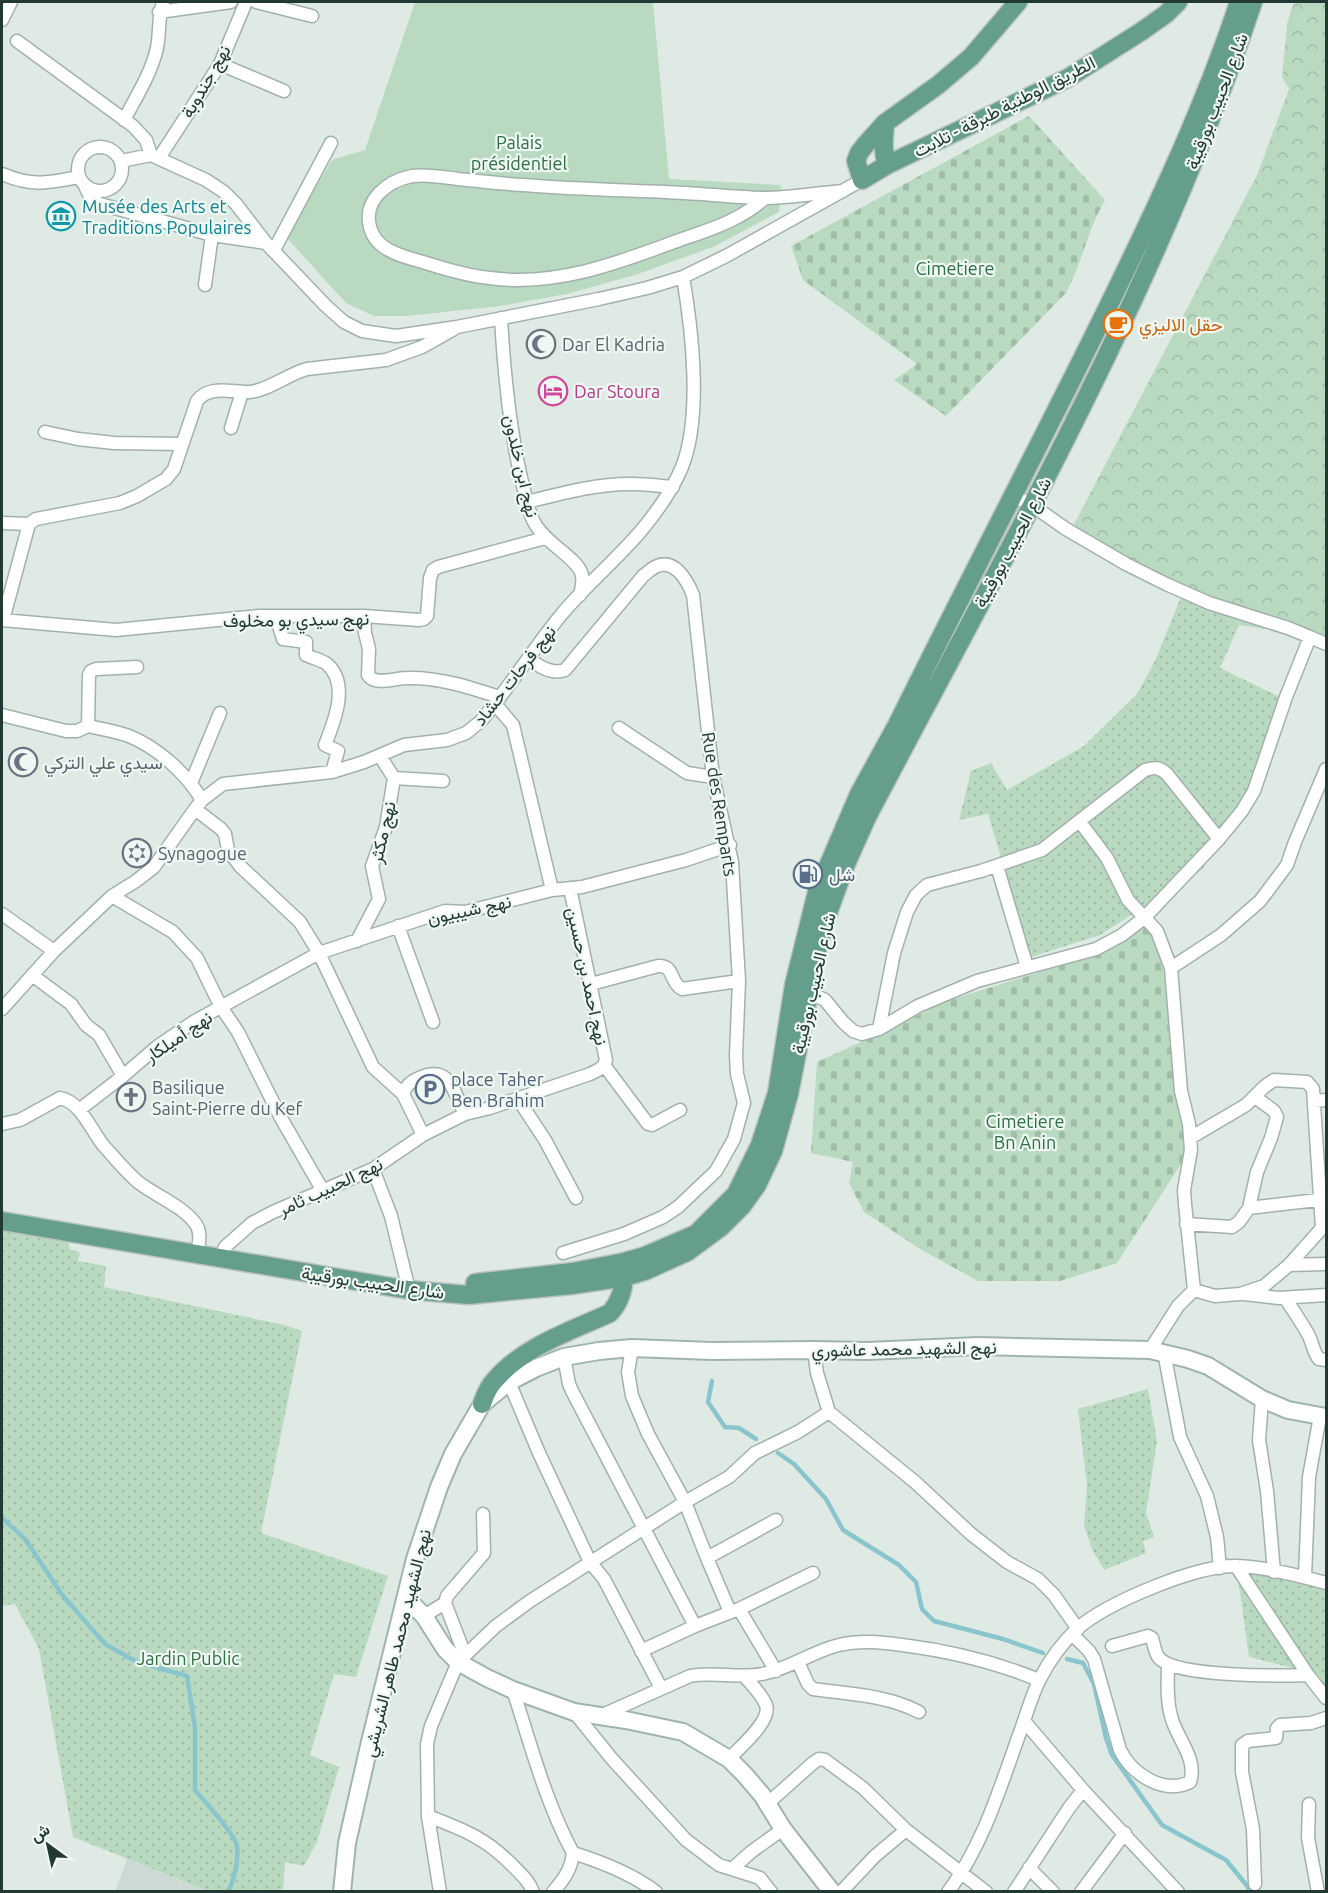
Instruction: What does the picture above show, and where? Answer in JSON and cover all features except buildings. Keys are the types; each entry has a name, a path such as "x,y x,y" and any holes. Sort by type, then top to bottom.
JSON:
{"main road":[{"path":"862,180 856,160 859,153 885,123 938,85 971,57 1018,2"},
{"name":"الطريق الوطنية طبرقة - تلابت","path":"862,180 887,165 1068,78 1142,31 1166,14 1178,2"},
{"name":"شارع الحبيب بورقيبة","path":"2,1214 469,1295 572,1285 624,1270 663,1264 702,1242 721,1227 742,1206 757,1185 774,1151 783,1117 817,892 859,795 1014,496 1123,276 1191,131 1239,2"},
{"name":"شارع الحبيب بورقيبة","path":"802,989 830,907 859,836 1032,505 1150,262 1207,129 1253,2"},
{"name":"الطريق الوطنية طبرقة - تلابت","path":"885,123 883,155 887,165"},
{"name":"شارع الحبيب بورقيبة","path":"2,1221 198,1249"},
{"path":"482,1404 487,1390 495,1379 517,1361 548,1340 610,1312 618,1305 624,1270"}],"street":[{"path":"124,120 152,64 157,47 161,7 231,2"},
{"name":"نهج جندوبة","path":"155,156 220,64 246,2"},
{"path":"256,2 312,16"},
{"path":"2,20 9,3"},
{"path":"17,40 140,133 155,156"},
{"path":"220,64 284,92"},
{"path":"271,247 332,143"},
{"path":"2,174 35,184 82,182 95,191 110,189 117,184 123,168 114,152 106,148 96,147 87,151 78,168 82,182 90,197 100,204 212,235 271,247"},
{"path":"121,161 155,156 206,180 224,192 271,247 344,322 362,331 396,336 457,327 609,297 683,277 728,255 862,180"},
{"path":"765,198 739,217 644,254 574,274 528,280 492,279 457,272 391,252 378,242 370,231 368,219 369,208 383,188 412,176 525,185 765,198 843,191"},
{"path":"206,285 212,235"},
{"name":"نهج فرحات حشاد","path":"2,1009 54,951 112,896 154,867 199,804 223,784 332,772 380,756 404,745 447,740 466,733 481,721 562,614 641,531 673,487 683,465 690,429 693,394 691,327 683,277"},
{"name":"نهج ابن خلدون","path":"501,318 507,401 527,502 533,522 544,538 577,565 582,573 580,594"},
{"path":"2,523 29,524 36,519 120,503 152,488 166,479 174,469 197,400 202,395 216,391 259,390 307,369 386,360 422,347 457,327"},
{"path":"231,428 242,392"},
{"path":"45,432 114,443 182,444"},
{"path":"527,502 615,485 673,487"},
{"path":"1014,496 1125,564 1166,584 1209,603 1288,628 1326,644"},
{"path":"2,620 29,524"},
{"name":"نهج سيدي بو مخلوف","path":"2,620 116,630 276,615 364,616 423,620 427,616 430,578 433,570 544,538"},
{"name":"Rue des Remparts","path":"528,659 549,671 557,673 565,670 644,576 657,566 674,567 688,582 693,595 713,777 732,862 739,981 736,1055 737,1074 744,1102 734,1139 716,1171 686,1201 663,1216 597,1244 564,1253"},
{"path":"276,615 283,639 306,642 306,655 327,663 335,674 339,689 338,706 325,745 338,752 332,772"},
{"path":"364,616 369,649 368,675 372,680 431,679 497,700 513,725 552,890"},
{"path":"802,989 825,1000 843,1022 853,1031 862,1034 879,1029 918,1006 976,981 1102,947 1122,935 1144,918 1219,839 1242,811 1254,791 1286,697 1310,637"},
{"path":"88,726 91,671 137,667"},
{"path":"191,783 220,713"},
{"path":"2,715 66,731 77,731 88,726 129,736 148,746 191,783 199,804 225,834 228,850 233,859 300,922 319,953 373,1067 403,1094 423,1135"},
{"path":"619,728 687,772 713,777"},
{"name":"نهج مكثر","path":"357,941 379,899 372,866 386,827 394,778 380,756"},
{"path":"879,1029 894,953 907,912 916,895 927,885 997,866 1042,850 1145,770 1154,767 1167,774 1219,839"},
{"path":"1171,968 1221,935 1260,902 1287,865 1325,773"},
{"path":"394,778 442,780"},
{"path":"1080,822 1107,858 1128,900 1157,931 1171,968 1181,1091 1191,1150 1184,1190 1194,1290"},
{"name":"نهج شيبيون","path":"221,1007 319,953 445,911 465,912 552,890 582,887 686,860 730,845"},
{"path":"997,866 1027,967"},
{"name":"نهج احمد بن حسين","path":"570,888 606,1060 604,1065"},
{"path":"112,896 172,932 197,958 221,1007 238,1032 281,1118 323,1191"},
{"path":"2,914 54,951"},
{"path":"398,926 433,1022"},
{"path":"591,984 665,965 675,983 682,989 739,981"},
{"path":"32,975 70,1004 86,1025 99,1035 123,1076"},
{"name":"نهج أميلكار","path":"79,1110 165,1041 221,1007"},
{"path":"604,1065 648,1124 652,1125 680,1110"},
{"name":"نهج الحبيب ثامر","path":"222,1253 252,1223 373,1169 423,1135 465,1114 518,1099 590,1074 604,1065"},
{"path":"403,1094 411,1081 429,1073 440,1073 447,1078 465,1114"},
{"path":"1190,1138 1246,1105 1274,1080 1307,1082 1320,1100 1324,1227 1289,1265 1264,1286 1240,1294"},
{"path":"1186,1224 1232,1227 1239,1222 1249,1208 1257,1172 1278,1117 1274,1111 1255,1097"},
{"path":"2,1124 20,1119 60,1098 67,1100 79,1110 102,1144 136,1180 191,1219 199,1230 198,1249"},
{"path":"518,1099 545,1140 576,1197"},
{"path":"373,1169 391,1216 408,1284"},
{"path":"1249,1208 1323,1199"},
{"path":"1289,1265 1326,1264"},
{"path":"1194,1290 1215,1296 1240,1294 1285,1298 1326,1295"},
{"path":"1194,1290 1178,1306 1157,1351 1180,1437 1207,1496 1220,1568"},
{"path":"1285,1298 1303,1325 1316,1355 1319,1359 1326,1359"},
{"name":"نهج الشهيد محمد عاشوري","path":"482,1404 509,1382 536,1368 564,1357 599,1351 632,1348 712,1352 868,1351 978,1346 1157,1351 1208,1366 1262,1399 1288,1410 1323,1416"},
{"path":"632,1348 628,1372 632,1396 648,1434 685,1502 707,1558 735,1611 776,1671"},
{"path":"814,1350 817,1373 830,1412 915,1482 971,1534 1007,1562 1038,1579 1054,1595 1075,1632 1094,1659 1120,1750 1125,1760 1145,1779 1167,1786 1182,1786 1190,1782 1192,1776 1189,1756 1172,1719 1168,1694 1168,1664"},
{"path":"564,1357 572,1391 695,1626"},
{"path":"509,1382 590,1562 604,1579 661,1688"},
{"path":"1262,1399 1259,1440 1267,1491 1274,1572"},
{"name":"نهج الشهيد محمد طاهر الشريشي","path":"342,1892 347,1843 415,1559 439,1487 453,1454 482,1404"},
{"path":"440,1892 428,1816 427,1744 431,1726 461,1658 496,1626 530,1601 685,1502 729,1477 755,1453 798,1432 830,1412"},
{"path":"1305,1577 1309,1477 1323,1416"},
{"path":"461,1658 445,1603 447,1596 484,1553 483,1514"},
{"path":"707,1558 776,1520"},
{"path":"1236,1566 1308,1675 1326,1698"},
{"path":"948,1892 976,1845 997,1797 1039,1680 1061,1647 1075,1632 1095,1616 1144,1590 1175,1579 1220,1568 1236,1566 1305,1577 1326,1583"},
{"path":"641,1651 695,1626 735,1611 813,1573"},
{"path":"406,1598 424,1616 445,1649 487,1678 574,1712 683,1732 729,1759 745,1775 832,1892"},
{"path":"424,1616 445,1603"},
{"path":"1112,1646 1150,1636 1157,1657 1168,1664 1199,1671 1268,1677 1308,1675"},
{"path":"599,1717 661,1688 700,1674 746,1677 776,1671 837,1645 876,1642 967,1656 1039,1680"},
{"path":"798,1662 808,1684 813,1689 868,1696 900,1704 919,1712"},
{"path":"729,1759 763,1724 767,1715 767,1707 746,1677"},
{"path":"513,1690 558,1826 573,1853 572,1864 566,1877 553,1892"},
{"path":"574,1712 612,1759 681,1835 719,1865 760,1878 771,1892"},
{"path":"1255,1884 1253,1829 1242,1772 1242,1745 1248,1741 1276,1738 1277,1728 1280,1725 1311,1723 1326,1718"},
{"path":"1024,1721 1083,1790 1125,1833 1166,1886 1178,1892"},
{"path":"767,1804 813,1764 819,1760 825,1760 863,1788 906,1830 986,1892"},
{"path":"1014,1892 1083,1790"},
{"path":"1309,1804 1308,1838 1318,1892"},
{"path":"428,1816 482,1839 526,1879 533,1892"},
{"path":"732,1869 783,1829"},
{"path":"841,1892 875,1856 906,1830"},
{"path":"1081,1892 1125,1833"},
{"path":"573,1853 607,1864 643,1882 656,1892"},
{"path":"1029,1868 1053,1892"}],"shaded area":[{"path":"127,1859 208,1891 115,1892"}],"green space":[{"name":"Palais présidentiel","path":"415,2 653,2 669,179 781,185 779,212 713,247 638,274 567,294 500,306 407,316 374,316 346,303 286,237 332,160 365,150"},
{"path":"1294,2 1326,2 1326,638 1239,625 1072,528 1258,173 1289,89 1282,77 1287,24"},
{"name":"Cimetiere","path":"1029,116 1105,200 1066,293 946,416 894,380 917,364 803,280 791,246"},
{"path":"1183,592 1239,625 1220,668 1280,697 1249,790 1219,833 1203,869 1100,935 1031,957 988,814 959,820 971,771 991,763 1007,790 1084,746 1137,694 1155,661"},
{"name":"Cimetiere Bn Anin","path":"1150,924 1162,958 1176,1088 1184,1133 1185,1158 1117,1263 1060,1281 978,1281 920,1249 864,1212 849,1183 853,1162 811,1153 817,1062 944,1002 1107,951"},
{"name":"Jardin Public","path":"2,1225 65,1236 70,1249 80,1253 78,1261 106,1266 104,1287 284,1325 302,1331 261,1533 388,1576 356,1677 334,1674 310,1755 339,1767 317,1842 304,1866 285,1862 283,1889 268,1892 208,1891 73,1837 39,1649 15,1604 2,1606"},
{"path":"1148,1389 1157,1441 1146,1513 1154,1537 1143,1541 1146,1553 1104,1570 1092,1549 1084,1526 1087,1486 1078,1409"},
{"path":"1237,1571 1326,1581 1326,1687 1317,1674 1249,1657"}],"waterway":[{"path":"712,1381 708,1402 725,1427 739,1428 756,1439"},
{"path":"778,1453 794,1464 826,1499 843,1530 899,1565 916,1582 922,1609 934,1621 1003,1639 1043,1653"},
{"path":"2,1518 25,1539 63,1596 105,1644 137,1662 187,1676 195,1728 195,1790 225,1826 237,1846 236,1869 228,1892"},
{"path":"1067,1659 1083,1663 1094,1684 1112,1755 1162,1825 1226,1860 1248,1887 1249,1892"}],"place":[{"name":"Musée des Arts et Traditions Populaires","path":"61,216"},
{"name":"حقل الاليزي","path":"1118,324"},
{"name":"Dar El Kadria","path":"541,344"},
{"name":"Dar Stoura","path":"553,391"},
{"name":"سيدي علي التركي","path":"23,762"},
{"name":"Synagogue","path":"137,853"},
{"name":"شل","path":"808,874"},
{"name":"place Taher Ben Brahim","path":"430,1089"},
{"name":"Basilique Saint-Pierre du Kef","path":"131,1097"}]}
